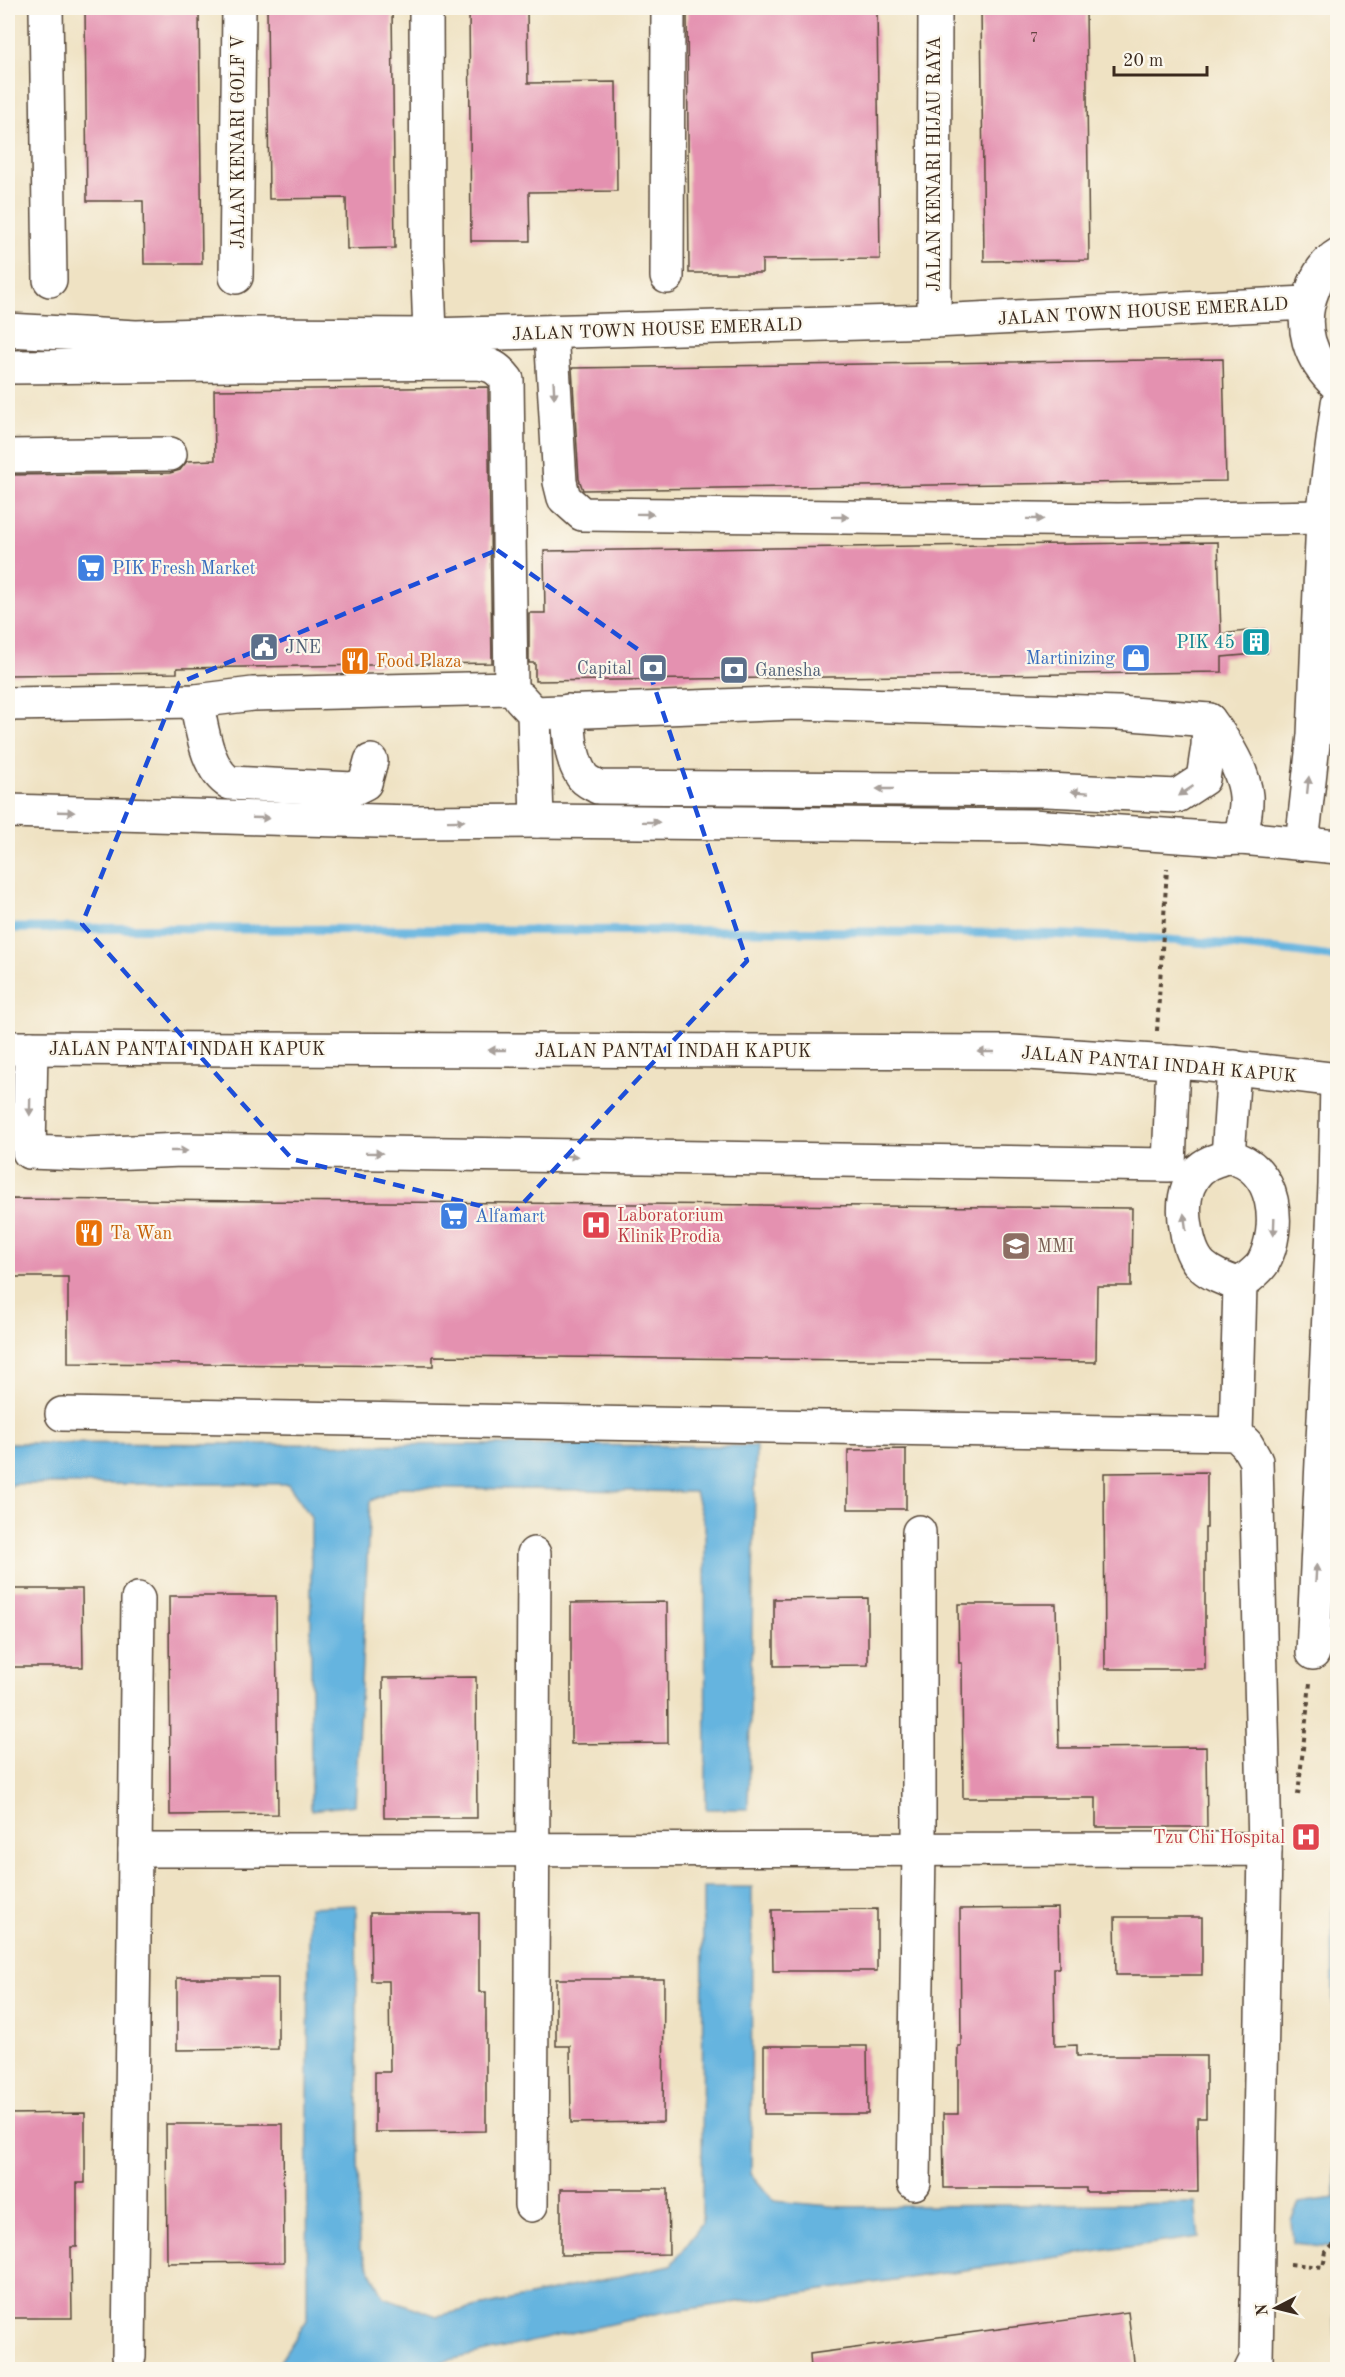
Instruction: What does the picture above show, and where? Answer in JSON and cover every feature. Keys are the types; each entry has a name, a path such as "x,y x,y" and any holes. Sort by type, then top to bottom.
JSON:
{"street":[{"path":"46,8 50,280"},
{"name":"JALAN KENARI GOLF V","path":"236,277 239,8"},
{"path":"426,8 427,250 430,335"},
{"path":"667,277 668,8"},
{"name":"JALAN KENARI HIJAU RAYA","path":"934,321 935,8"},
{"path":"1338,255 1317,278 1307,303 1306,322 1308,341 1315,359 1326,375 1338,386"},
{"name":"JALAN TOWN HOUSE EMERALD","path":"8,330 136,337 237,334 430,335 934,321 1307,303"},
{"path":"551,332 560,482 564,498 582,514 1118,520 1323,517"},
{"path":"8,367 475,363 489,364 497,368 507,380 511,688"},
{"path":"1302,844 1314,735 1323,517 1338,403"},
{"path":"8,456 170,454"},
{"path":"8,704 196,701 253,694 511,688 552,711 569,735 582,778 598,787 1047,790 1178,796 1203,779 1209,720"},
{"path":"196,701 212,761 222,779 230,783 353,789 365,783 371,762"},
{"path":"552,711 796,704 1118,713 1209,720 1227,745 1246,793 1241,838"},
{"path":"548,821 552,711"},
{"path":"8,811 414,822 548,821 1032,826 1222,839 1241,838 1338,847"},
{"path":"19,1048 29,1152 82,1154 182,1150 1169,1165 1173,1062"},
{"name":"JALAN PANTAI INDAH KAPUK","path":"19,1048 1012,1052 1173,1062 1337,1080"},
{"path":"1228,1156 1234,1068"},
{"path":"1337,1080 1336,1184 1313,1653 1338,1593"},
{"path":"1236,1434 1240,1285 1262,1265 1273,1238 1274,1215 1268,1188 1258,1172 1248,1164 1228,1156 1198,1169 1185,1196 1184,1214 1192,1253 1209,1273 1240,1285"},
{"path":"62,1414 1236,1434 1247,1445 1256,1461 1265,1849 1256,2360 1251,2370"},
{"path":"914,2183 919,1849 919,1532"},
{"path":"531,2205 534,1554"},
{"path":"129,2356 138,1599"},
{"path":"135,1850 1265,1849"}],"path":[{"path":"1157,1033 1166,871"},
{"path":"1326,2252 1338,2241"}],"highlighted area":[{"path":"497,550 643,653 747,961 513,1214 292,1159 82,924 179,683"}],"water":[{"path":"8,1443 756,1446 748,1809 706,1809 705,1527 695,1492 401,1487 370,1501 355,1805 311,1810 311,1517 288,1484 14,1484 8,1488"},
{"path":"703,1887 752,1887 751,2174 774,2201 842,2207 1195,2203 1199,2237 660,2313 409,2369 267,2369 277,2366 307,2320 309,1907 356,1905 359,2247 384,2297 437,2316 671,2265 702,2224"},
{"path":"1332,1907 1338,1908 1337,2370 1332,2247 1293,2243 1291,2220 1299,2203 1335,2198"}],"building":[{"path":"85,8 134,8 134,12 199,12 202,264 144,264 143,201 87,201"},
{"path":"267,8 392,8 395,248 347,249 346,198 269,199"},
{"path":"469,8 527,8 528,83 616,82 617,191 529,192 530,241 471,241"},
{"path":"687,8 877,8 880,259 762,260 762,273 689,273"},
{"path":"981,8 1086,8 1089,260 984,261"},
{"path":"1223,359 1226,481 583,490 579,479 572,368"},
{"path":"488,387 492,663 177,668 177,673 8,675 8,475 170,473 180,470 187,461 215,460 214,390"},
{"path":"1218,542 1221,634 1264,629 1267,653 1222,657 1222,672 535,681 535,663 529,663 529,613 545,613 544,551"},
{"path":"8,1199 1132,1208 1131,1286 1097,1286 1096,1362 433,1356 433,1366 68,1363 68,1277 8,1277"},
{"path":"906,1449 906,1509 848,1509 848,1450"},
{"path":"1207,1472 1205,1669 1105,1669 1104,1473"},
{"path":"8,1589 82,1589 83,1667 8,1667"},
{"path":"169,1596 276,1596 278,1814 170,1815"},
{"path":"868,1598 868,1665 774,1666 774,1599"},
{"path":"667,1602 668,1743 571,1744 571,1603"},
{"path":"958,1604 1056,1604 1059,1748 1206,1747 1207,1827 1096,1827 1096,1798 963,1798 962,1663 959,1663"},
{"path":"476,1677 477,1818 384,1818 383,1678"},
{"path":"1058,1908 1059,1968 1054,1968 1055,2046 1077,2045 1077,2056 1206,2056 1206,2118 1197,2118 1198,2192 1086,2192 1086,2188 944,2188 943,2114 958,2114 958,2046 961,2046 960,1909"},
{"path":"877,1909 877,1971 773,1971 772,1910"},
{"path":"370,1913 479,1913 479,1992 486,1992 486,2131 375,2132 375,2072 390,2072 389,1981 371,1981"},
{"path":"1115,1917 1202,1917 1202,1975 1116,1975"},
{"path":"177,1978 278,1978 278,2049 177,2050"},
{"path":"556,1979 664,1979 663,2122 571,2123 570,2046 556,2046"},
{"path":"764,2046 867,2046 868,2114 764,2114"},
{"path":"85,2113 85,2183 77,2183 77,2247 71,2247 72,2318 8,2318 8,2114"},
{"path":"166,2124 283,2124 284,2262 167,2263"},
{"path":"561,2189 668,2189 669,2254 561,2255"},
{"path":"1128,2312 1135,2370 811,2370 810,2354"}],"waterway":[{"path":"8,928 1051,934 1195,942 1338,958"}],"place":[{"name":"PIK Fresh Market","path":"91,568"},
{"name":"PIK 45","path":"1256,642"},
{"name":"JNE","path":"264,647"},
{"name":"Martinizing","path":"1136,658"},
{"name":"Food Plaza","path":"355,661"},
{"name":"Capital","path":"653,668"},
{"name":"Ganesha","path":"734,670"},
{"name":"Alfamart","path":"454,1216"},
{"name":"Laboratorium Klinik Prodia","path":"596,1225"},
{"name":"Ta Wan","path":"89,1233"},
{"name":"MMI","path":"1016,1246"},
{"name":"Tzu Chi Hospital","path":"1306,1837"}]}
